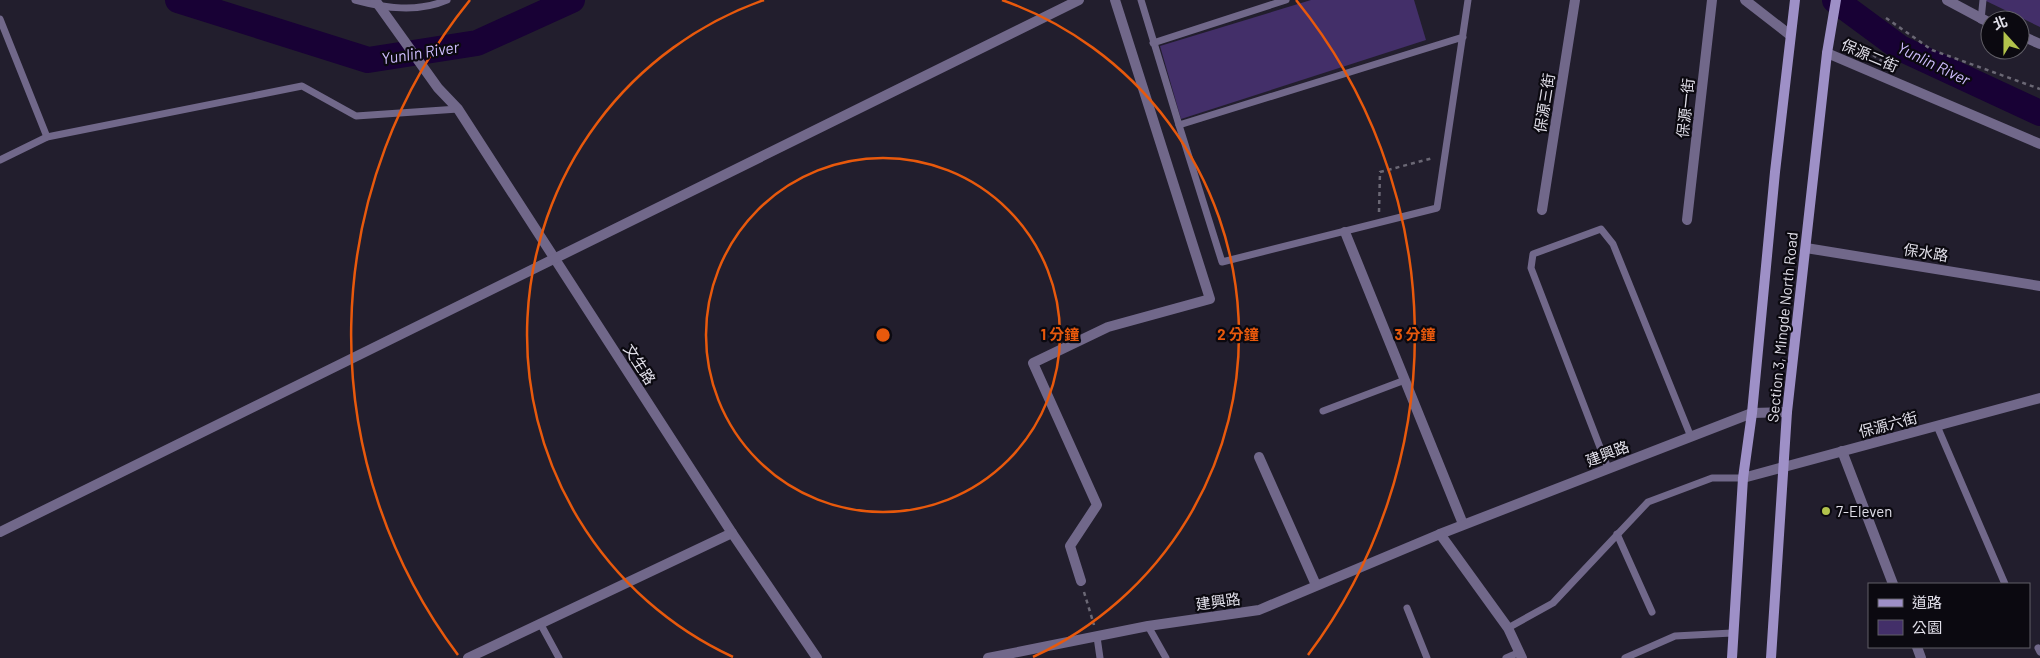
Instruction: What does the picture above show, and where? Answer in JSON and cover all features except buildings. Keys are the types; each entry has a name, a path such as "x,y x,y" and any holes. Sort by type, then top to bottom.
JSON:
{"main road":[{"name":"Section 3, Mingde North Road","path":"1771,658 1787,412 1826,53 1836,0"},
{"name":"Section 3, Mingde North Road","path":"1732,658 1732,633 1743,478 1752,413 1790,34 1795,1"}],"street":[{"path":"0,532 1079,0"},
{"path":"1081,581 1070,546 1096,506 1033,363 1108,327 1210,299 1115,0"},
{"name":"保源三街","path":"1542,210 1575,0"},
{"name":"保源一街","path":"1687,220 1712,0"},
{"path":"1745,0 1790,34"},
{"path":"1947,0 1980,19"},
{"name":"文生路","path":"377,3 438,88 458,109 732,533 817,658"},
{"name":"保源二街","path":"1826,53 2040,144"},
{"path":"1346,232 1463,524"},
{"name":"保水路","path":"1806,248 2040,286"},
{"name":"保源六街","path":"1743,478 2040,398"},
{"name":"建興路","path":"988,658 1148,626 1259,610 1463,524 1752,413 1787,412"},
{"path":"1842,452 1893,583"},
{"path":"1259,457 1316,585"},
{"path":"468,658 732,533"},
{"path":"1440,534 1508,628 1521,655"}],"lane":[{"path":"355,0 409,8 437,4 446,0"},
{"path":"1141,0 1222,262 1437,208 1468,0"},
{"path":"1153,43 1286,0"},
{"path":"0,19 47,137"},
{"path":"1179,125 1463,37"},
{"path":"0,160 47,137 302,86 356,116 458,109"},
{"path":"1608,468 1531,268 1533,254 1602,229 1613,244 1691,437"},
{"path":"1323,411 1405,380"},
{"path":"1937,426 2005,583"},
{"path":"1508,628 1553,603 1648,502 1712,478 1743,478"},
{"path":"1617,534 1652,612"},
{"path":"1407,608 1427,658"},
{"path":"540,623 559,658"},
{"path":"1148,626 1166,658"},
{"path":"1625,658 1675,636 1732,633"},
{"path":"1097,637 1100,658"},
{"path":"1506,658 1521,655"}],"path":[{"path":"1886,18 1932,50 2040,89"},
{"path":"1378,223 1380,172 1445,155"},
{"path":"1081,581 1097,637"}],"green space":[{"path":"1311,0 1414,0 1426,40 1181,119 1160,46"},
{"path":"1984,0 2040,0 2040,27 2030,22 2030,10 2005,10"}],"waterway":[{"name":"Yunlin River","path":"178,0 368,60 477,43 572,0"},
{"name":"Yunlin River","path":"1835,0 1900,48 2040,113"}],"place":[{"name":"7-Eleven","path":"1826,511"}]}
